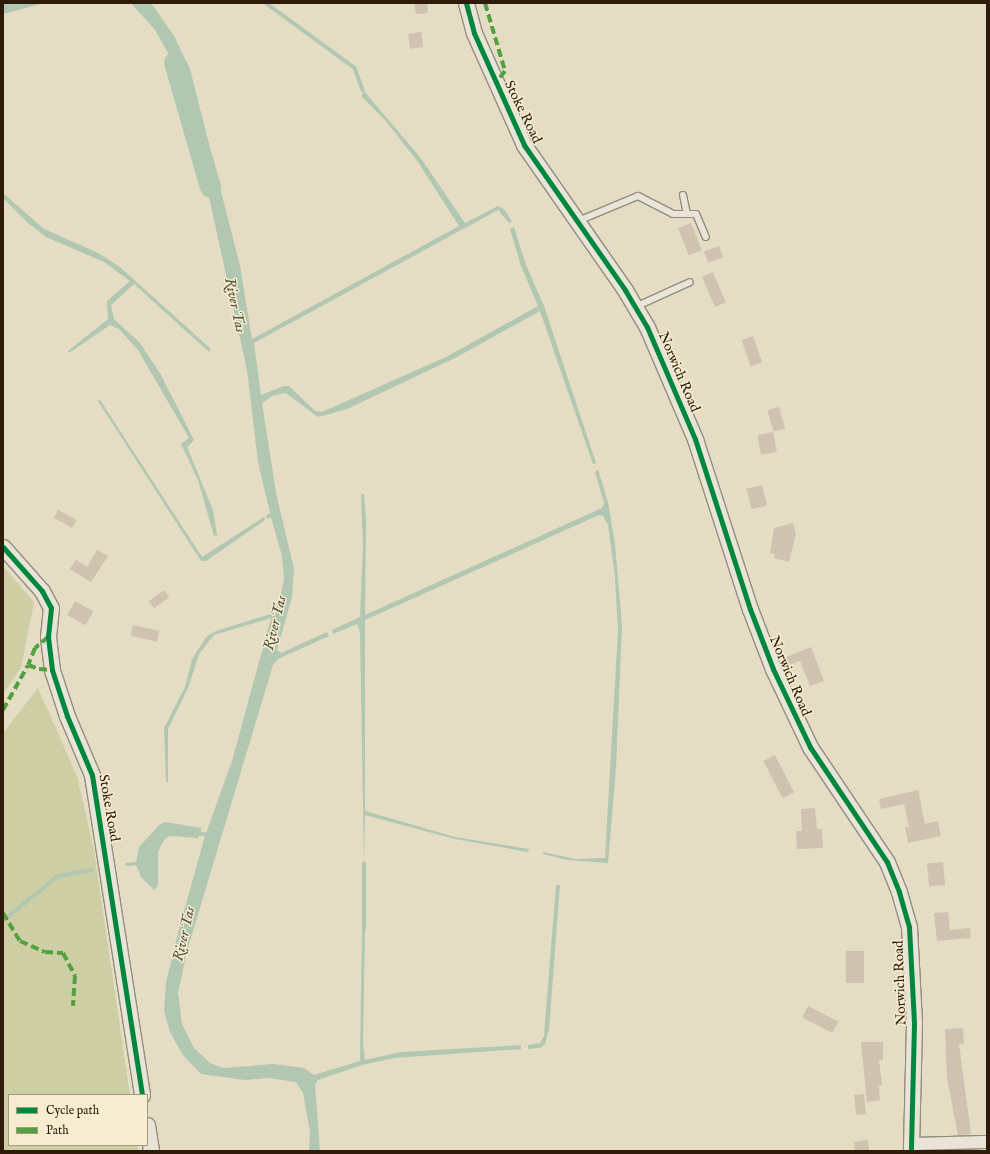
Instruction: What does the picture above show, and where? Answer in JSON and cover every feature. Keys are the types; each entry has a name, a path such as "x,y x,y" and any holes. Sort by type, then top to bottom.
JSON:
{"street":[{"name":"Stoke Road","path":"466,3 474,33 524,146 578,221"},
{"name":"Norwich Road","path":"578,221 635,307 665,366 695,439 750,609 794,716 828,777 860,820 887,862 899,892 909,927 914,1024 911,1147"},
{"name":"Stoke Road","path":"3,547 42,591 51,608 48,637 52,670 67,716 92,775 142,1094"},
{"path":"148,1132 151,1151"},
{"path":"911,1147 987,1142"}],"lane":[{"path":"683,195 687,214"},
{"path":"578,221 638,196 673,214 696,214 706,237"},
{"path":"635,307 690,282"}],"shaded area":[{"path":"3,566 34,602 21,668 3,693"},
{"path":"38,688 77,776 94,850 130,1094 8,1094 8,1146 137,1146 138,1151 3,1151 3,733"}],"water":[{"path":"3,3 44,3 3,14"},
{"path":"131,3 150,3 154,7 174,36 190,69 240,266 252,339 459,226 418,162 385,120 362,97 363,90 420,157 465,223 498,206 505,210 512,222 509,223 498,210 254,343 261,395 284,386 289,386 315,411 322,412 446,357 538,306 521,266 510,229 514,227 526,265 544,306 596,463 593,464 540,311 455,358 347,409 318,417 286,393 272,396 262,403 276,493 294,569 292,597 277,650 281,653 327,632 329,636 278,659 273,665 187,951 178,993 182,1024 194,1048 210,1063 223,1068 274,1064 304,1068 314,1075 360,1061 362,929 365,929 363,1044 365,1060 401,1052 521,1045 521,1049 394,1058 362,1065 318,1080 315,1085 320,1151 309,1151 310,1132 303,1093 296,1082 268,1078 245,1080 201,1074 183,1055 170,1032 164,1011 166,983 178,933 204,839 232,761 271,618 214,635 199,654 188,688 168,729 168,782 166,782 164,728 185,687 192,659 207,636 216,631 274,613 281,594 284,579 282,556 271,517 267,519 266,516 270,513 258,462 247,370 196,138 172,60 155,30"},
{"path":"3,193 44,229 98,253 120,267 211,349 209,352 134,284 111,305 114,319 140,343 161,375 194,440 187,447 213,510 217,535 214,536 198,480 181,444 189,438 138,350 119,329 110,325 69,353 68,351 108,319 107,301 130,281 104,262 46,237 28,223 3,198"},
{"path":"100,400 202,557 264,517 265,520 206,561 201,561 98,401"},
{"path":"598,470 608,502 615,544 622,626 616,768 608,863 567,860 543,854 543,852 576,859 605,858 618,630 615,577 608,525 603,516 599,515 365,620 365,811 455,837 529,849 528,852 455,839 365,815 364,864 360,632 357,624 333,634 332,630 360,617 363,546 361,494 364,494 366,521 365,615 602,508 604,503 595,472"},
{"path":"165,822 201,828 201,832 198,838 169,836 164,840 158,852 158,886 154,890 141,877 136,865 126,866 125,863 136,862 139,847 159,825"},
{"path":"556,885 560,885 549,1029 545,1044 540,1048 528,1049 528,1045 540,1043 544,1036"}],"building":[{"path":"414,3 427,3 428,13 416,14"},
{"path":"421,32 423,47 410,49 408,34"},
{"path":"691,223 702,250 689,255 678,228"},
{"path":"719,246 723,257 708,263 704,251"},
{"path":"713,272 726,302 715,307 702,277"},
{"path":"753,336 762,362 751,366 742,340"},
{"path":"779,407 785,428 774,431 767,410"},
{"path":"773,432 777,452 761,455 757,435"},
{"path":"762,485 767,505 752,509 746,489"},
{"path":"58,510 77,520 72,528 54,518"},
{"path":"793,523 796,534 789,562 774,558 775,554 770,553 774,528"},
{"path":"97,550 108,556 91,582 70,569 76,560 87,567"},
{"path":"164,590 169,597 154,608 149,601"},
{"path":"75,601 93,611 86,625 67,615"},
{"path":"133,625 159,631 157,642 131,636"},
{"path":"811,647 824,681 810,686 800,661 789,665 786,657"},
{"path":"775,755 794,792 782,798 763,761"},
{"path":"918,790 925,824 938,821 941,836 908,843 905,827 909,827 904,804 881,809 879,799"},
{"path":"815,808 817,829 822,829 823,848 797,849 796,831 802,831 801,809"},
{"path":"943,862 945,885 929,886 927,863"},
{"path":"948,912 950,930 970,928 971,938 937,941 934,913"},
{"path":"846,951 864,951 864,983 846,983"},
{"path":"808,1006 838,1021 832,1033 802,1018"},
{"path":"963,1028 964,1044 959,1044 971,1134 958,1135 947,1078 945,1029"},
{"path":"861,1042 883,1042 883,1060 879,1060 882,1085 879,1086 880,1100 867,1102"},
{"path":"864,1094 866,1114 856,1115 854,1095"},
{"path":"868,1140 869,1151 855,1151 854,1142"}],"waterway":[{"path":"266,3 355,68 363,90"},
{"name":"River Tas","path":"174,62 210,187"},
{"path":"195,833 209,835"},
{"path":"364,864 364,929"},
{"path":"3,921 58,876 92,870"}],"marked path":[{"path":"485,3 505,71 495,84"},
{"path":"48,637 35,648 28,665 39,669 52,670"},
{"path":"3,710 28,665"},
{"path":"3,913 20,941 45,952 63,953 75,976 73,1006"}],"cycle path":[{"path":"466,3 474,33 524,145 625,290 647,327 695,439 750,609 773,669 810,747 887,862 899,892 909,927 914,1024 911,1151"},
{"path":"3,547 42,591 51,608 48,637 52,670 67,716 92,775 142,1094"}]}
